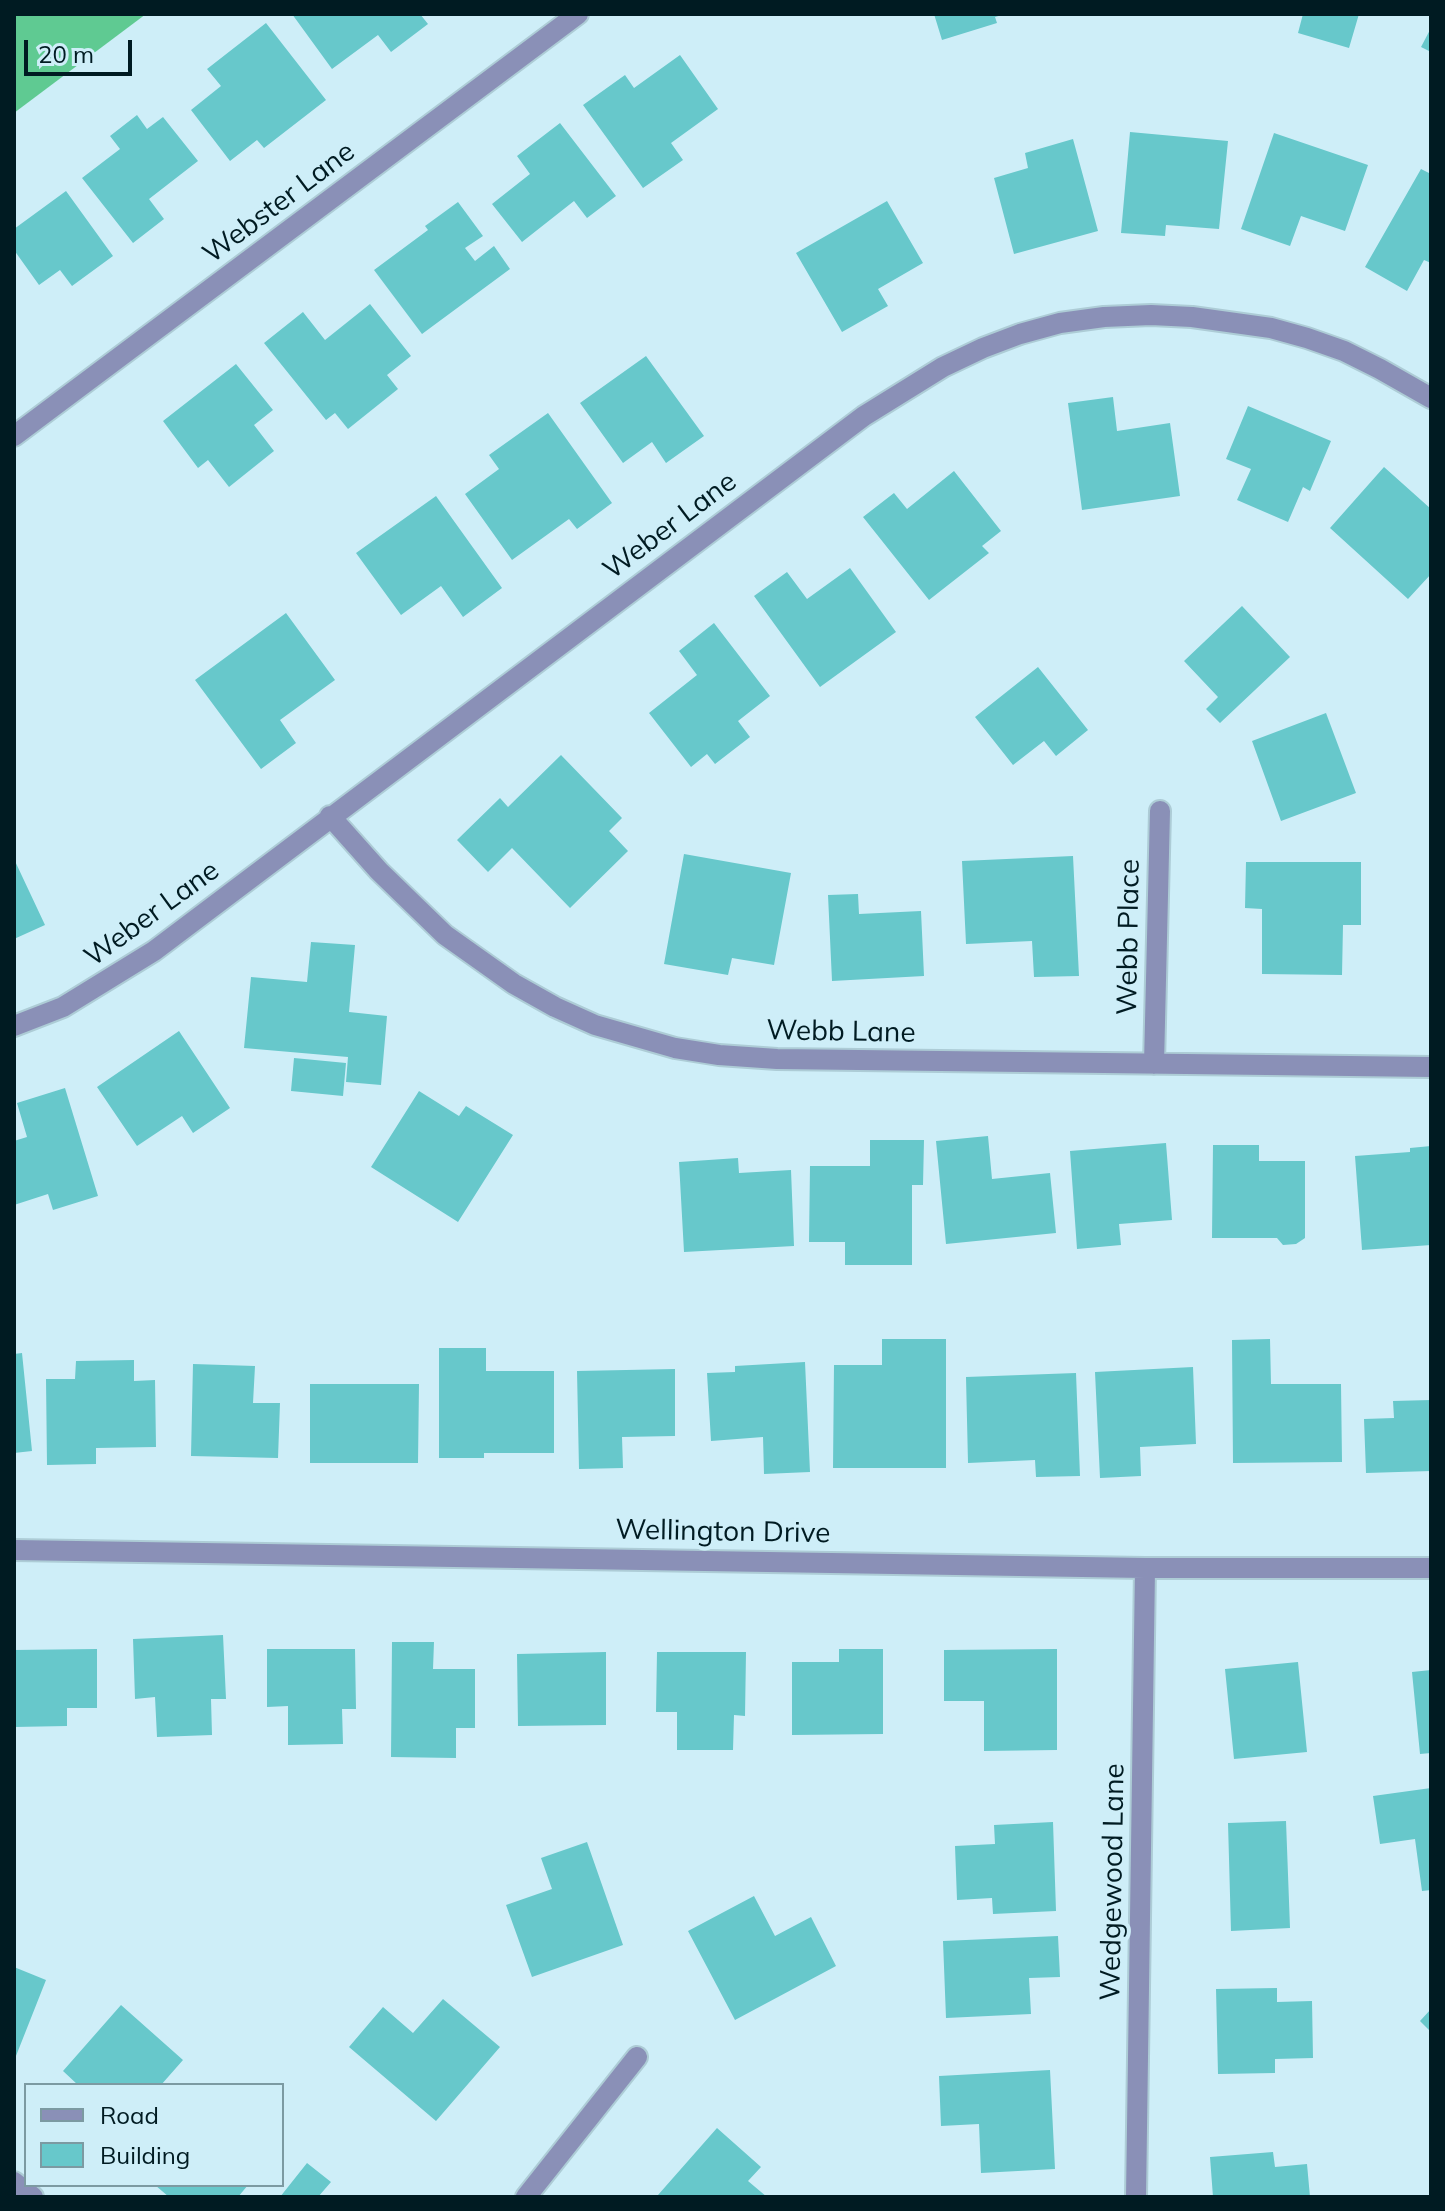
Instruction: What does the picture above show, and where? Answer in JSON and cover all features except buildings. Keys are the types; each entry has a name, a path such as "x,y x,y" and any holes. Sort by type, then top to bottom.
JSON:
{"street":[{"name":"Webster Lane","path":"14,436 578,14"},
{"name":"Weber Lane","path":"14,1026 63,1007 154,951 864,416 902,390 983,348 1060,323 1104,317 1192,317 1271,328 1307,338 1356,357 1431,398"},
{"name":"Webb Place","path":"1154,1064 1160,811"},
{"name":"Webb Lane","path":"330,816 413,906 477,959 555,1007 636,1039 719,1055 777,1059 1431,1067"},
{"name":"Wellington Drive","path":"14,1550 1145,1568 1431,1568"},
{"name":"Wedgewood Lane","path":"1136,2197 1145,1568"},
{"path":"526,2197 637,2057"},
{"path":"14,2182 33,2197"}],"shaded area":[{"path":"14,14 146,14 14,113"}]}
